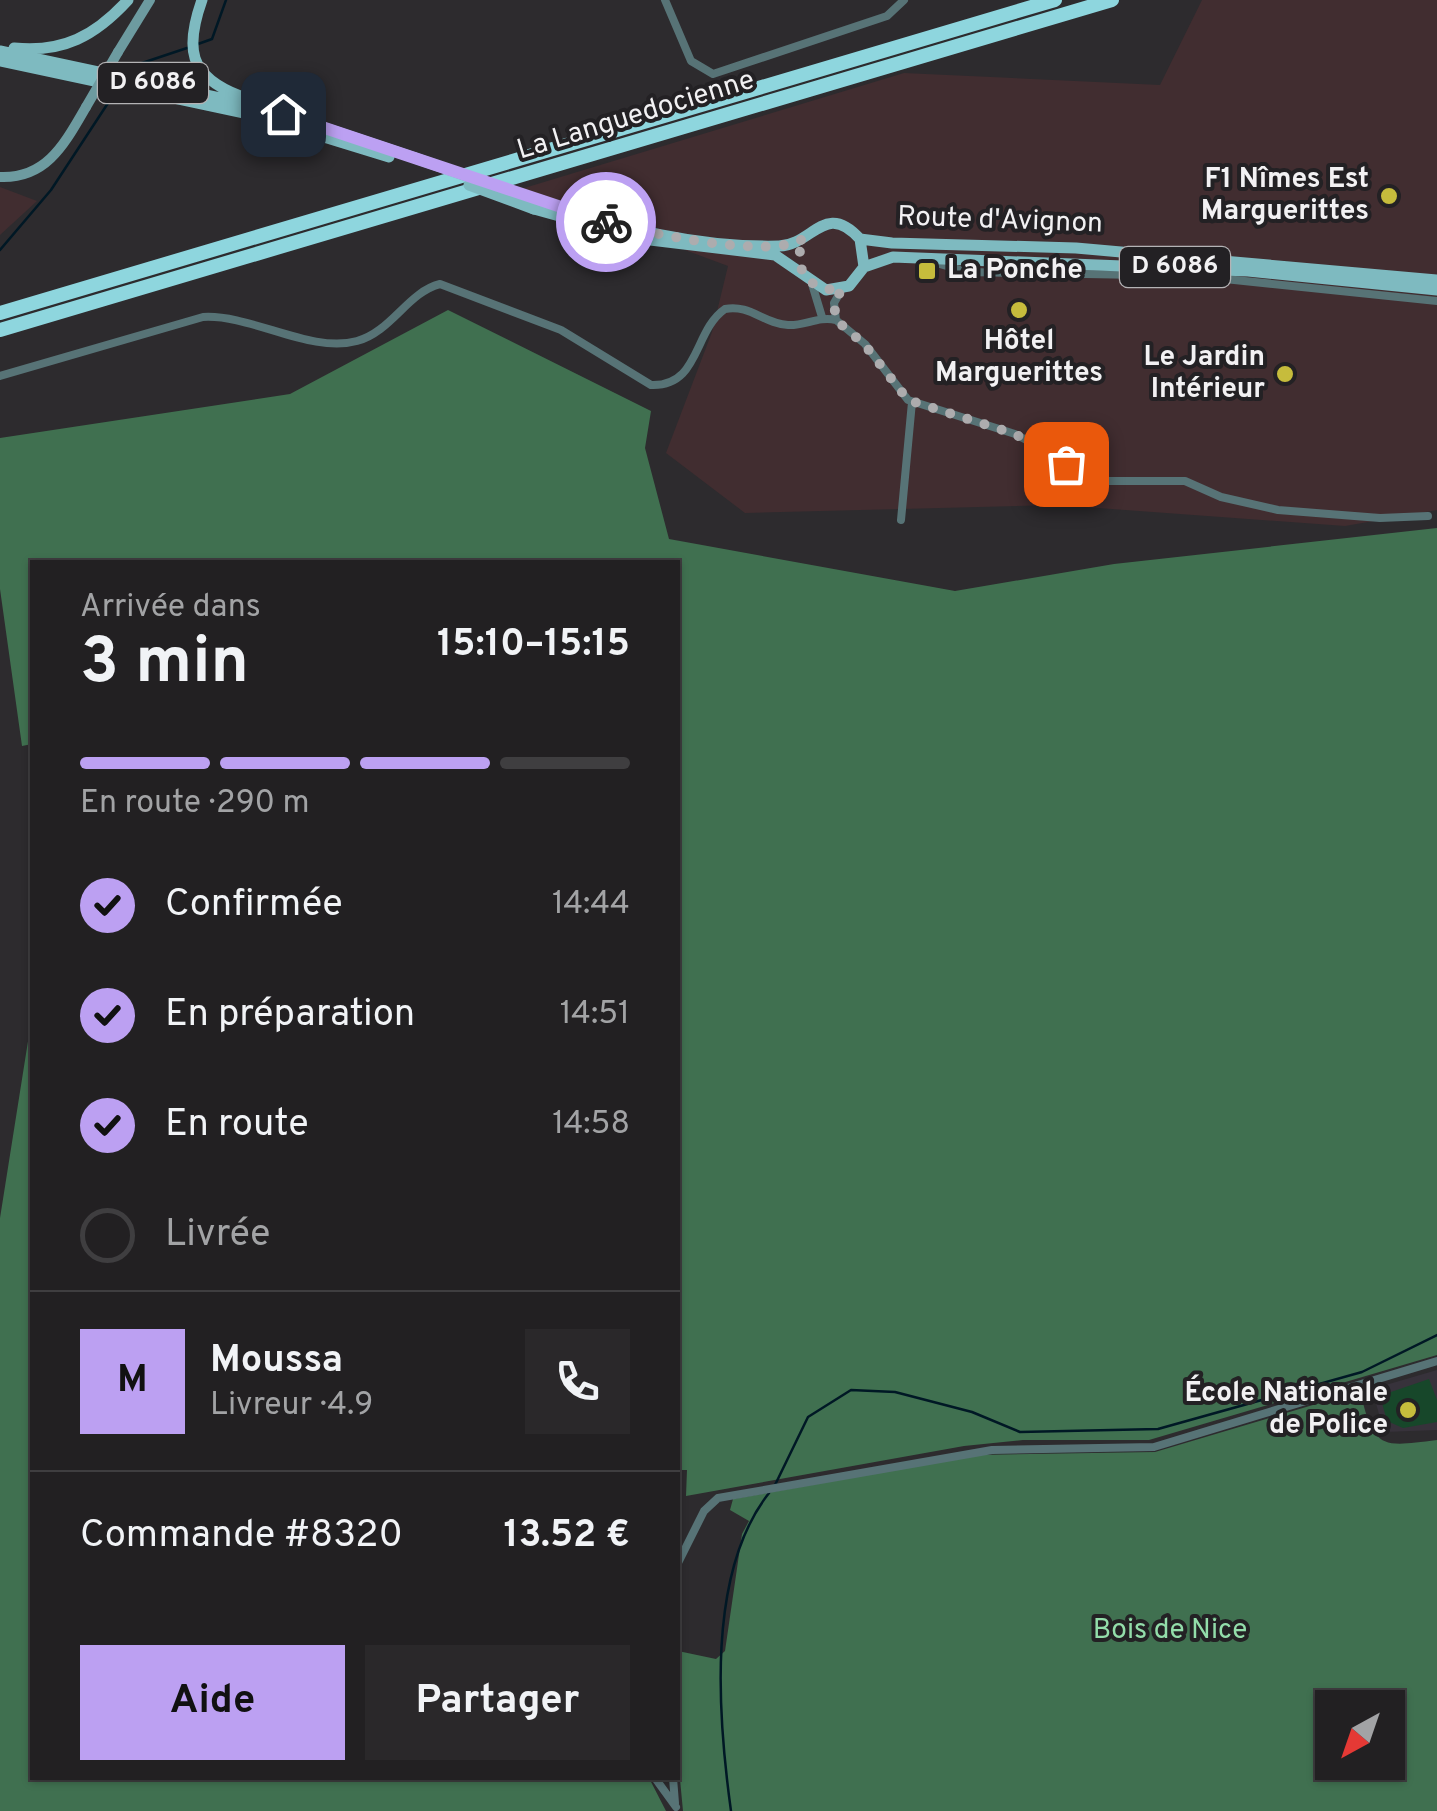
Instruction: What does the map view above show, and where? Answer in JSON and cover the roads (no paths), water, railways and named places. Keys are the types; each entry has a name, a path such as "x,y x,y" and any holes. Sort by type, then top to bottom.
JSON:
{"highway":[{"name":"La Languedocienne","path":"0,313 1055,0"},
{"name":"La Languedocienne","path":"0,330 1112,0"}],"main road":[{"path":"0,49 70,44 103,25 128,0"},
{"path":"0,177 21,176 42,168 86,106 150,0"},
{"path":"202,0 192,34 200,71 224,90 305,120"},
{"name":"D 6086","path":"0,49 305,120 540,206 659,243 775,255 808,281"},
{"name":"D 6086","path":"0,61 249,114 414,162"},
{"name":"D 6086","path":"540,206 697,241 778,246 804,238"},
{"path":"832,223 843,225 860,238 864,267 855,280 842,289 826,290 808,281 798,255 811,230 832,223"},
{"name":"Route d'Avignon","path":"860,238 892,244 1076,248 1437,280"},
{"name":"Route d'Avignon","path":"864,267 893,257 914,257 1248,271 1437,290"}],"street":[{"path":"665,0 690,61 712,74 887,16 904,0"},
{"path":"914,257 967,272 1196,276 1437,301"},
{"path":"808,281 822,317"},
{"path":"0,376 202,317 324,342 356,342 386,327 428,288 440,284 562,330 651,385 665,385 686,373 708,326 725,308 742,307 791,325 822,317 836,320 864,344 912,402 1015,434 1109,483 1190,482 1221,497 1278,510 1380,518 1428,516"},
{"path":"836,320 834,303 842,289"},
{"path":"901,520 912,402"},
{"path":"680,1559 704,1511 718,1498 992,1450 1154,1447 1437,1361"},
{"path":"656,1780 676,1809"},
{"path":"673,1780 676,1809"}],"waterway":[{"path":"198,44 212,39 226,0"},
{"path":"136,65 187,48"},
{"path":"0,250 51,190 110,100"},
{"path":"774,1487 808,1417 851,1390 895,1392 972,1412 1020,1432 1158,1429 1362,1372 1437,1335"},
{"path":"731,1811 721,1690 726,1604 749,1526 769,1493"}],"place":[{"name":"F1 Nîmes Est Marguerittes","path":"1389,196"},
{"name":"La Ponche","path":"927,271"},
{"name":"Hôtel Marguerittes","path":"1019,310"},
{"name":"Le Jardin Intérieur","path":"1285,374"},
{"name":"École Nationale de Police","path":"1408,1410"}],"park label":[{"name":"Bois de Nice","path":"1170,1631"}]}
